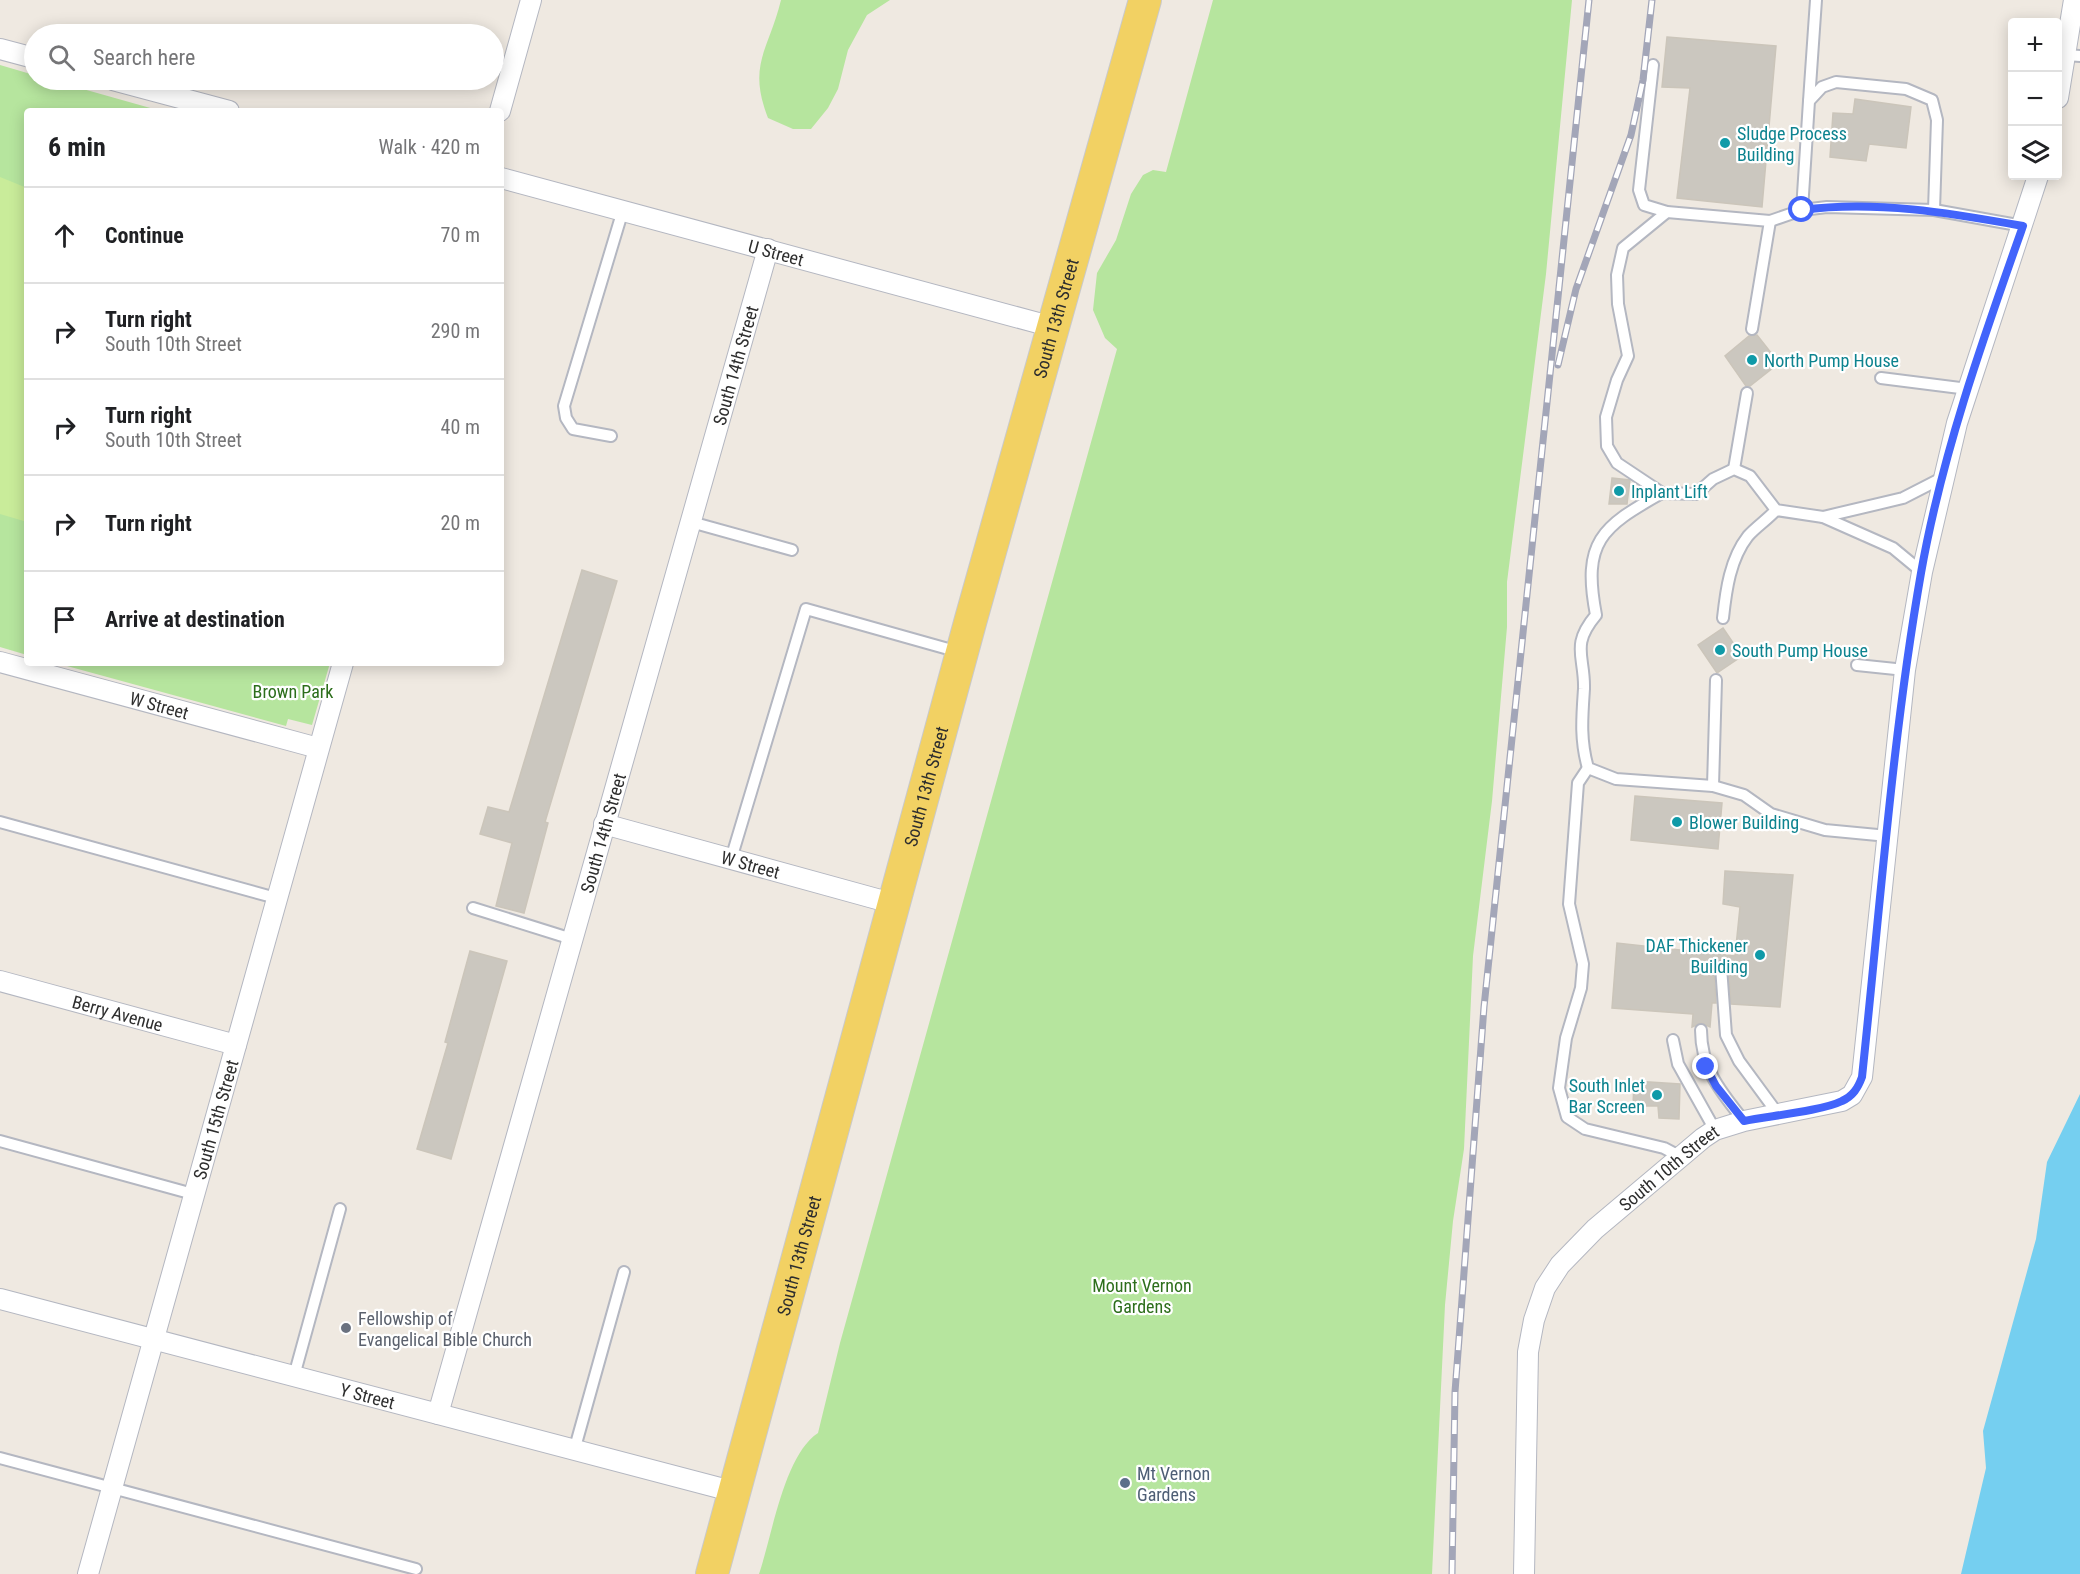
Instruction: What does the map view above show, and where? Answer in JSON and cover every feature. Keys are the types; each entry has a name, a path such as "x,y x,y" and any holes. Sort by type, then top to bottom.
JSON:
{"main road":[{"name":"South 13th Street","path":"712,1574 962,653 1145,0"}],"street":[{"path":"501,108 531,0"},
{"path":"2062,87 2073,55 2073,0"},
{"path":"0,49 24,55"},
{"path":"150,90 218,108"},
{"name":"U Street","path":"504,179 1053,327"},
{"name":"South 10th Street","path":"1524,1574 1528,1352 1534,1320 1545,1288 1578,1244 1715,1130 1744,1121 1842,1101 1858,1086 1862,1077 1905,670 1922,572 1942,478 1968,389 2037,180"},
{"name":"South 14th Street","path":"438,1414 768,249"},
{"name":"W Street","path":"0,662 318,748"},
{"name":"South 15th Street","path":"88,1574 342,666"},
{"name":"W Street","path":"604,824 895,904"},
{"name":"Berry Avenue","path":"0,981 236,1045"},
{"name":"Y Street","path":"0,1299 735,1492"}],"lane":[{"path":"1802,210 1816,0"},
{"path":"1653,65 1639,190 1644,205 1667,212 1770,221 1802,210 1827,207 1934,210 2023,226"},
{"path":"1809,101 1822,87 1836,82 1906,88 1932,100 1937,120 1934,210"},
{"path":"611,436 573,429 566,418 564,406 623,210"},
{"path":"1662,493 1617,463 1606,446 1606,417 1617,380 1628,356 1618,304 1617,275 1623,248 1667,212"},
{"path":"1752,329 1770,221"},
{"path":"1881,378 1968,389"},
{"path":"1734,469 1747,393"},
{"path":"1681,1157 1664,1148 1585,1129 1567,1117 1558,1088 1566,1038 1581,988 1583,964 1569,904 1578,783 1588,768 1581,744 1584,674 1579,659 1586,627 1596,615 1590,575 1594,552 1607,529 1633,509 1662,493 1696,494 1713,479 1734,469 1750,476 1776,510 1823,517 1893,548 1922,572"},
{"path":"1823,517 1903,498 1942,478"},
{"path":"1723,618 1726,590 1736,557 1749,536 1776,510"},
{"path":"691,522 792,550"},
{"path":"730,859 806,609 962,653"},
{"path":"1857,665 1905,670"},
{"path":"1713,786 1716,680"},
{"path":"1588,768 1616,779 1713,786 1744,795 1772,814 1815,827 1888,836"},
{"path":"0,822 276,898"},
{"path":"473,908 572,939"},
{"path":"1721,967 1726,1035 1739,1061 1778,1114"},
{"path":"1701,1030 1706,1067 1716,1086 1744,1121"},
{"path":"1673,1040 1678,1064 1715,1130"},
{"path":"0,1141 193,1194"},
{"path":"294,1376 340,1209"},
{"path":"574,1451 624,1272"},
{"path":"0,1458 416,1569"}],"green space":[{"path":"781,0 890,0 867,15 848,50 838,89 828,108 811,129 793,129 768,118 762,99 759,84 762,58"},
{"name":"Mount Vernon Gardens","path":"1213,0 1572,0 1546,274 1507,582 1507,627 1492,801 1473,956 1464,1149 1453,1221 1445,1305 1432,1574 759,1574 788,1477 806,1444 818,1433 840,1343 1117,349 1105,338 1093,310 1097,273 1116,240 1131,194 1143,175 1153,170 1166,172"},
{"path":"0,65 24,72 24,90 86,90 150,108 24,108 24,654 0,647"},
{"path":"0,177 24,187 24,521 0,514"},
{"name":"Brown Park","path":"67,666 329,666 312,725 288,719 286,726"}],"water":[{"path":"2080,1094 2080,1574 1961,1574 1986,1468 1983,1431 2036,1239 2047,1162"}],"building":[{"name":"Sludge Process Building","path":"1667,37 1776,46 1762,207 1677,198 1690,88 1662,87"},
{"path":"1855,99 1911,107 1906,148 1869,144 1866,161 1830,157 1833,113 1853,114"},
{"name":"North Pump House","path":"1757,335 1779,363 1750,386 1746,386 1725,356 1749,336"},
{"name":"Inplant Lift","path":"1612,478 1630,480 1627,504 1609,504"},
{"path":"582,570 617,581 545,822 548,823 524,913 496,906 512,843 480,834 488,807 509,812"},
{"name":"South Pump House","path":"1723,628 1742,656 1717,673 1698,645"},
{"name":"Blower Building","path":"1635,796 1722,803 1718,849 1631,840"},
{"path":"1725,871 1793,875 1780,1007 1731,1004 1728,966 1721,960 1716,961 1714,967 1716,1003 1712,1003 1710,1027 1701,1023 1692,1027 1693,1014 1612,1008 1617,943 1735,956 1740,907 1723,904"},
{"path":"470,951 507,961 451,1159 417,1149 448,1043 445,1042"},
{"name":"South Inlet Bar Screen","path":"1634,1081 1680,1084 1679,1119 1659,1118 1658,1106 1633,1106"}],"railway":[{"path":"1452,1574 1455,1392 1484,1007 1589,0"},
{"path":"1558,365 1576,289 1631,135 1643,80 1652,0"}],"place":[{"name":"Sludge Process Building","path":"1725,143"},
{"name":"North Pump House","path":"1752,360"},
{"name":"Inplant Lift","path":"1619,491"},
{"name":"South Pump House","path":"1720,650"},
{"name":"Blower Building","path":"1677,822"},
{"name":"DAF Thickener Building","path":"1760,955"},
{"name":"South Inlet Bar Screen","path":"1657,1095"},
{"name":"Fellowship of Evangelical Bible Church","path":"346,1328"},
{"name":"Mt Vernon Gardens","path":"1125,1483"}],"route":[{"path":"1706,1067 1716,1086 1744,1121 1842,1101 1852,1095 1862,1077 1905,670 1922,572 1942,478 1957,423 2023,226 1934,210 1827,207 1802,210"}]}
